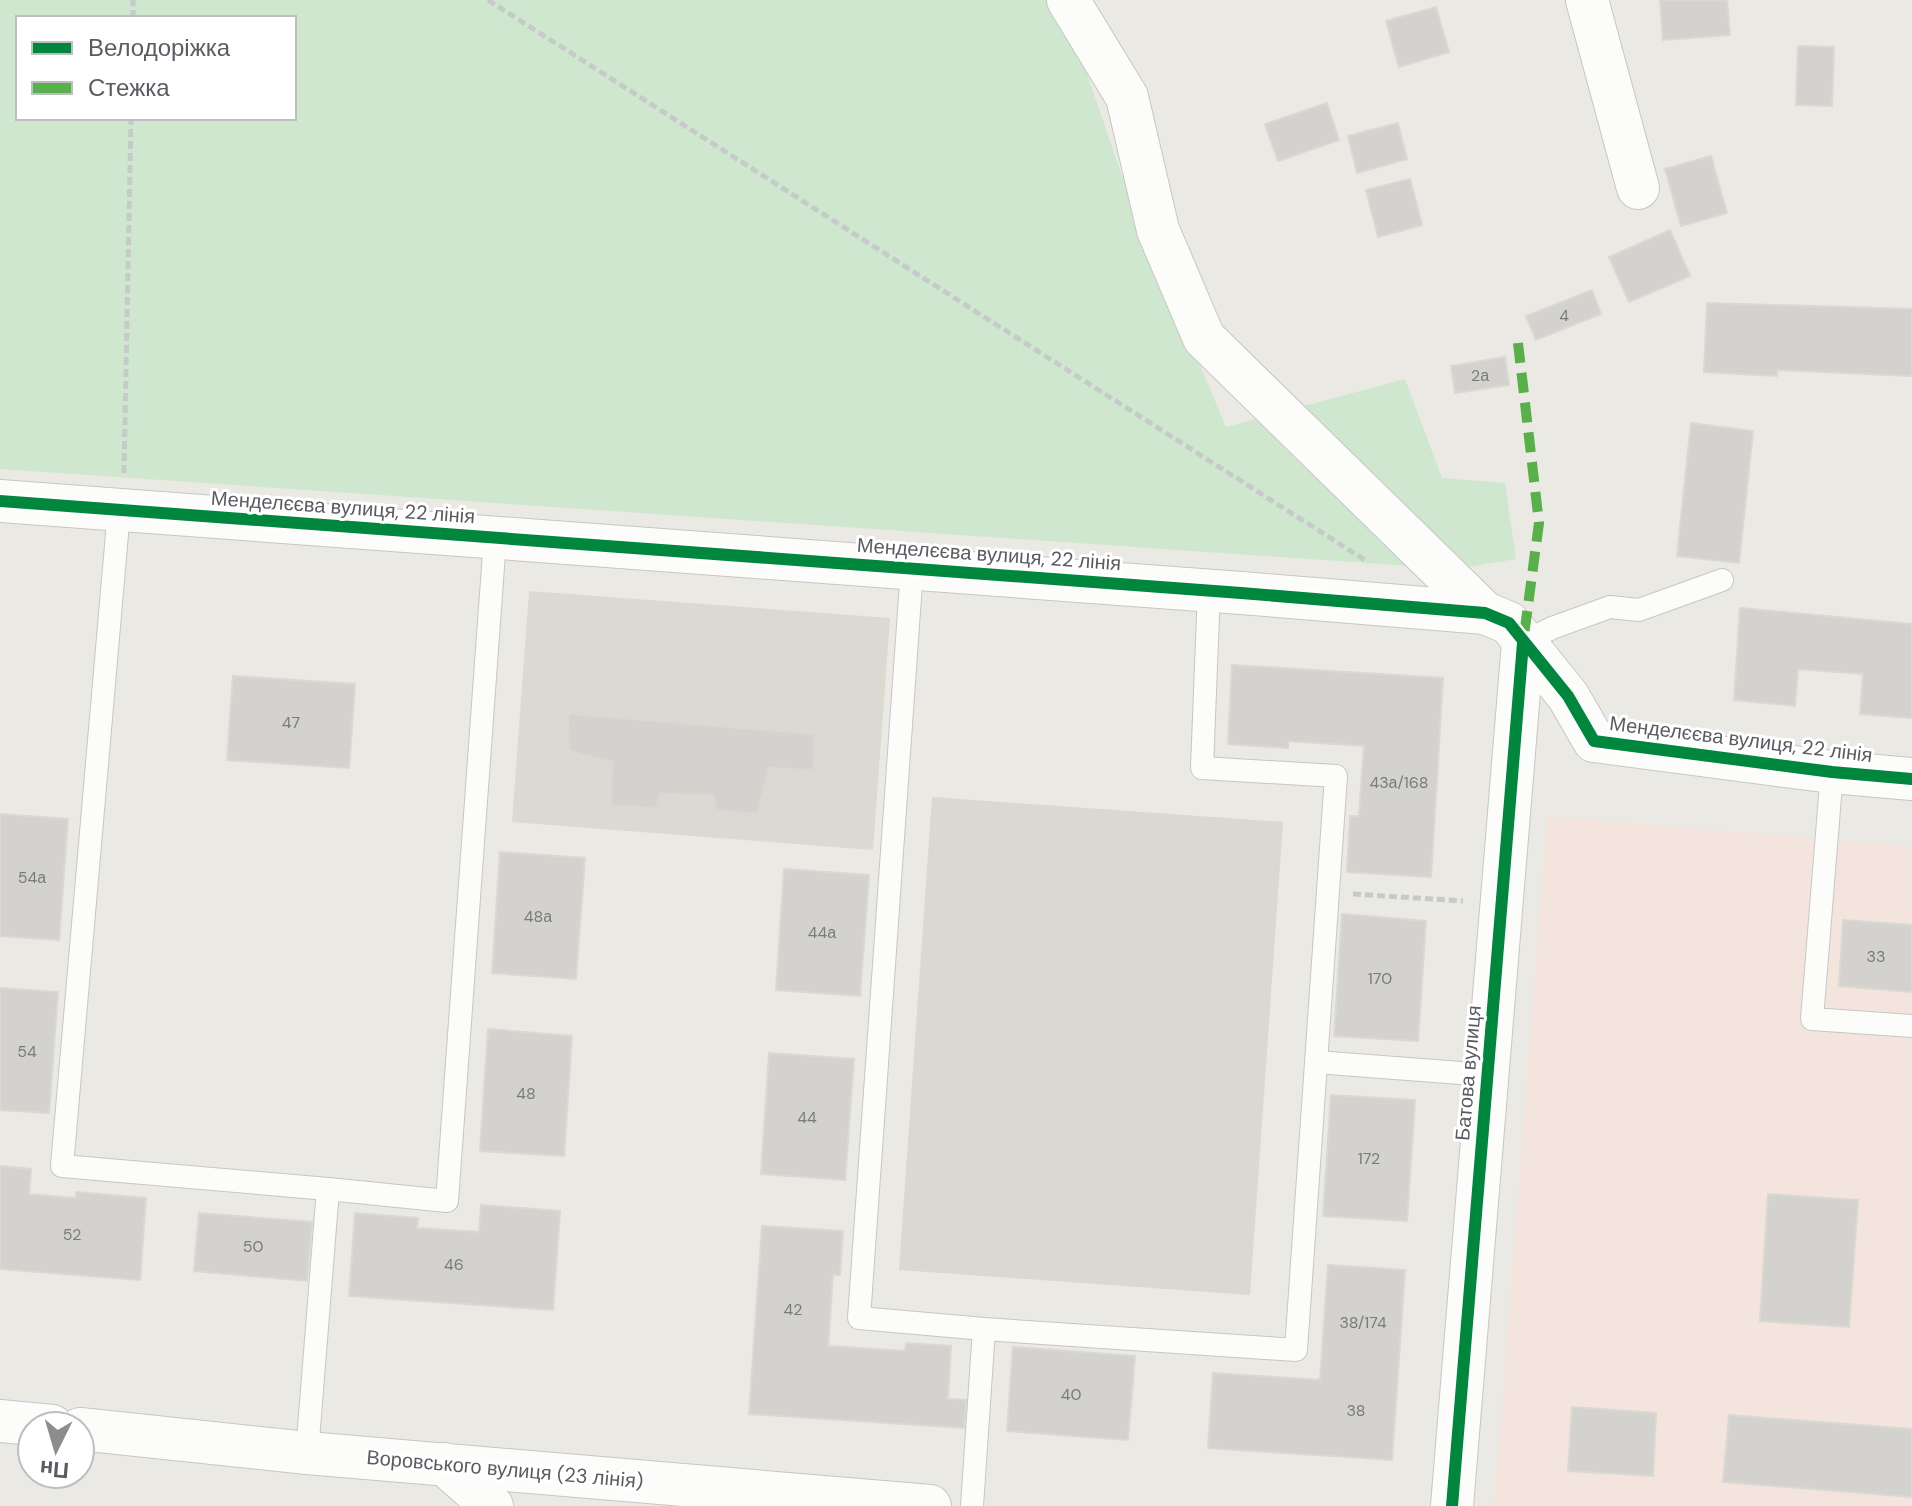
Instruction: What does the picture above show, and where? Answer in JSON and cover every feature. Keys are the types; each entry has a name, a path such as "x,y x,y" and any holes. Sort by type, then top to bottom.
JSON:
{"street":[{"path":"1068,0 1127,97 1158,230 1204,338 1485,613"},
{"path":"1587,0 1638,188"},
{"name":"Менделєєва вулиця, 22 лінія","path":"0,501 122,494 495,539 1485,613 1509,623 1568,696 1594,741 1832,772 1912,779"},
{"name":"Батова вулиця","path":"1452,1506 1523,643"},
{"name":"Воровського вулиця (23 лiнiя)","path":"96,1431 444,1464 592,1492 930,1506"},
{"path":"444,1464 492,1506"}],"lane":[{"path":"122,494 62,1166 447,1201 495,539"},
{"path":"912,569 859,1318 1296,1350 1336,776 1202,768 1209,590"},
{"path":"1523,643 1552,628 1610,607 1639,610 1722,580"},
{"path":"1832,772 1812,1019 1912,1026"},
{"path":"1316,1062 1487,1075"},
{"path":"307,1453 328,1189"},
{"path":"972,1506 984,1329"}],"path":[{"path":"488,0 1373,565"},
{"path":"122,494 131,120"},
{"path":"1328,892 1502,904"}],"shaded area":[{"path":"529,591 890,618 873,850 512,822"},
{"path":"932,797 1283,822 1250,1295 899,1270"},
{"path":"1547,816 1912,846 1912,1506 1494,1506"}],"green space":[{"path":"0,0 1054,0 1069,22 1129,196 1226,427 1405,379 1442,478 1505,483 1516,559 1455,569 0,469"}],"building":[{"path":"1660,0 1727,0 1730,35 1663,40"},
{"path":"1436,7 1449,52 1399,67 1386,21"},
{"path":"1798,46 1834,47 1832,106 1796,105"},
{"path":"1327,103 1339,140 1278,161 1265,124"},
{"path":"1398,123 1407,159 1357,173 1348,136"},
{"path":"1711,156 1727,213 1681,226 1665,169"},
{"path":"1410,179 1422,225 1378,237 1366,190"},
{"path":"1670,230 1690,276 1629,302 1609,257"},
{"path":"1592,290 1601,314 1536,340 1526,316"},
{"path":"1707,303 1912,309 1912,376 1777,370 1777,376 1704,372"},
{"path":"1505,357 1509,385 1455,393 1451,366"},
{"path":"1691,423 1753,431 1739,563 1677,556"},
{"path":"1740,608 1912,624 1912,718 1860,714 1863,674 1798,669 1795,706 1734,700"},
{"path":"1232,665 1443,678 1431,877 1347,872 1350,816 1359,816 1364,746 1288,741 1288,748 1228,744"},
{"path":"233,676 355,684 349,768 227,760"},
{"path":"568,714 815,734 813,770 769,768 757,814 716,810 713,795 661,794 655,808 611,805 612,762 569,751"},
{"path":"0,814 68,819 59,940 0,936"},
{"path":"500,852 585,858 576,979 492,973"},
{"path":"784,869 869,875 860,996 776,990"},
{"path":"1342,914 1426,921 1418,1041 1334,1036"},
{"path":"1843,920 1912,925 1912,992 1839,986"},
{"path":"0,988 58,992 49,1113 0,1110"},
{"path":"488,1029 572,1036 564,1156 480,1151"},
{"path":"769,1053 854,1059 845,1180 761,1174"},
{"path":"1331,1095 1415,1100 1407,1221 1323,1216"},
{"path":"0,1166 31,1169 29,1194 76,1198 76,1192 146,1198 140,1280 0,1269"},
{"path":"1768,1194 1858,1200 1849,1327 1760,1321"},
{"path":"481,1205 560,1211 553,1310 349,1296 355,1213 418,1218 417,1228 479,1232"},
{"path":"199,1213 312,1222 307,1281 194,1271"},
{"path":"762,1226 843,1231 840,1275 833,1275 828,1346 905,1351 906,1343 951,1346 948,1399 966,1400 964,1428 749,1414"},
{"path":"1328,1265 1405,1270 1392,1460 1208,1448 1213,1373 1320,1380"},
{"path":"1013,1347 1135,1356 1128,1440 1007,1431"},
{"path":"1572,1407 1656,1413 1653,1476 1568,1471"},
{"path":"1729,1415 1912,1429 1912,1497 1723,1482"}],"marked path":[{"path":"1518,343 1539,523 1523,643"}],"cycle path":[{"path":"0,501 1485,613 1509,623 1568,696 1594,741 1832,772 1912,779"},
{"path":"1452,1506 1523,643"}]}
